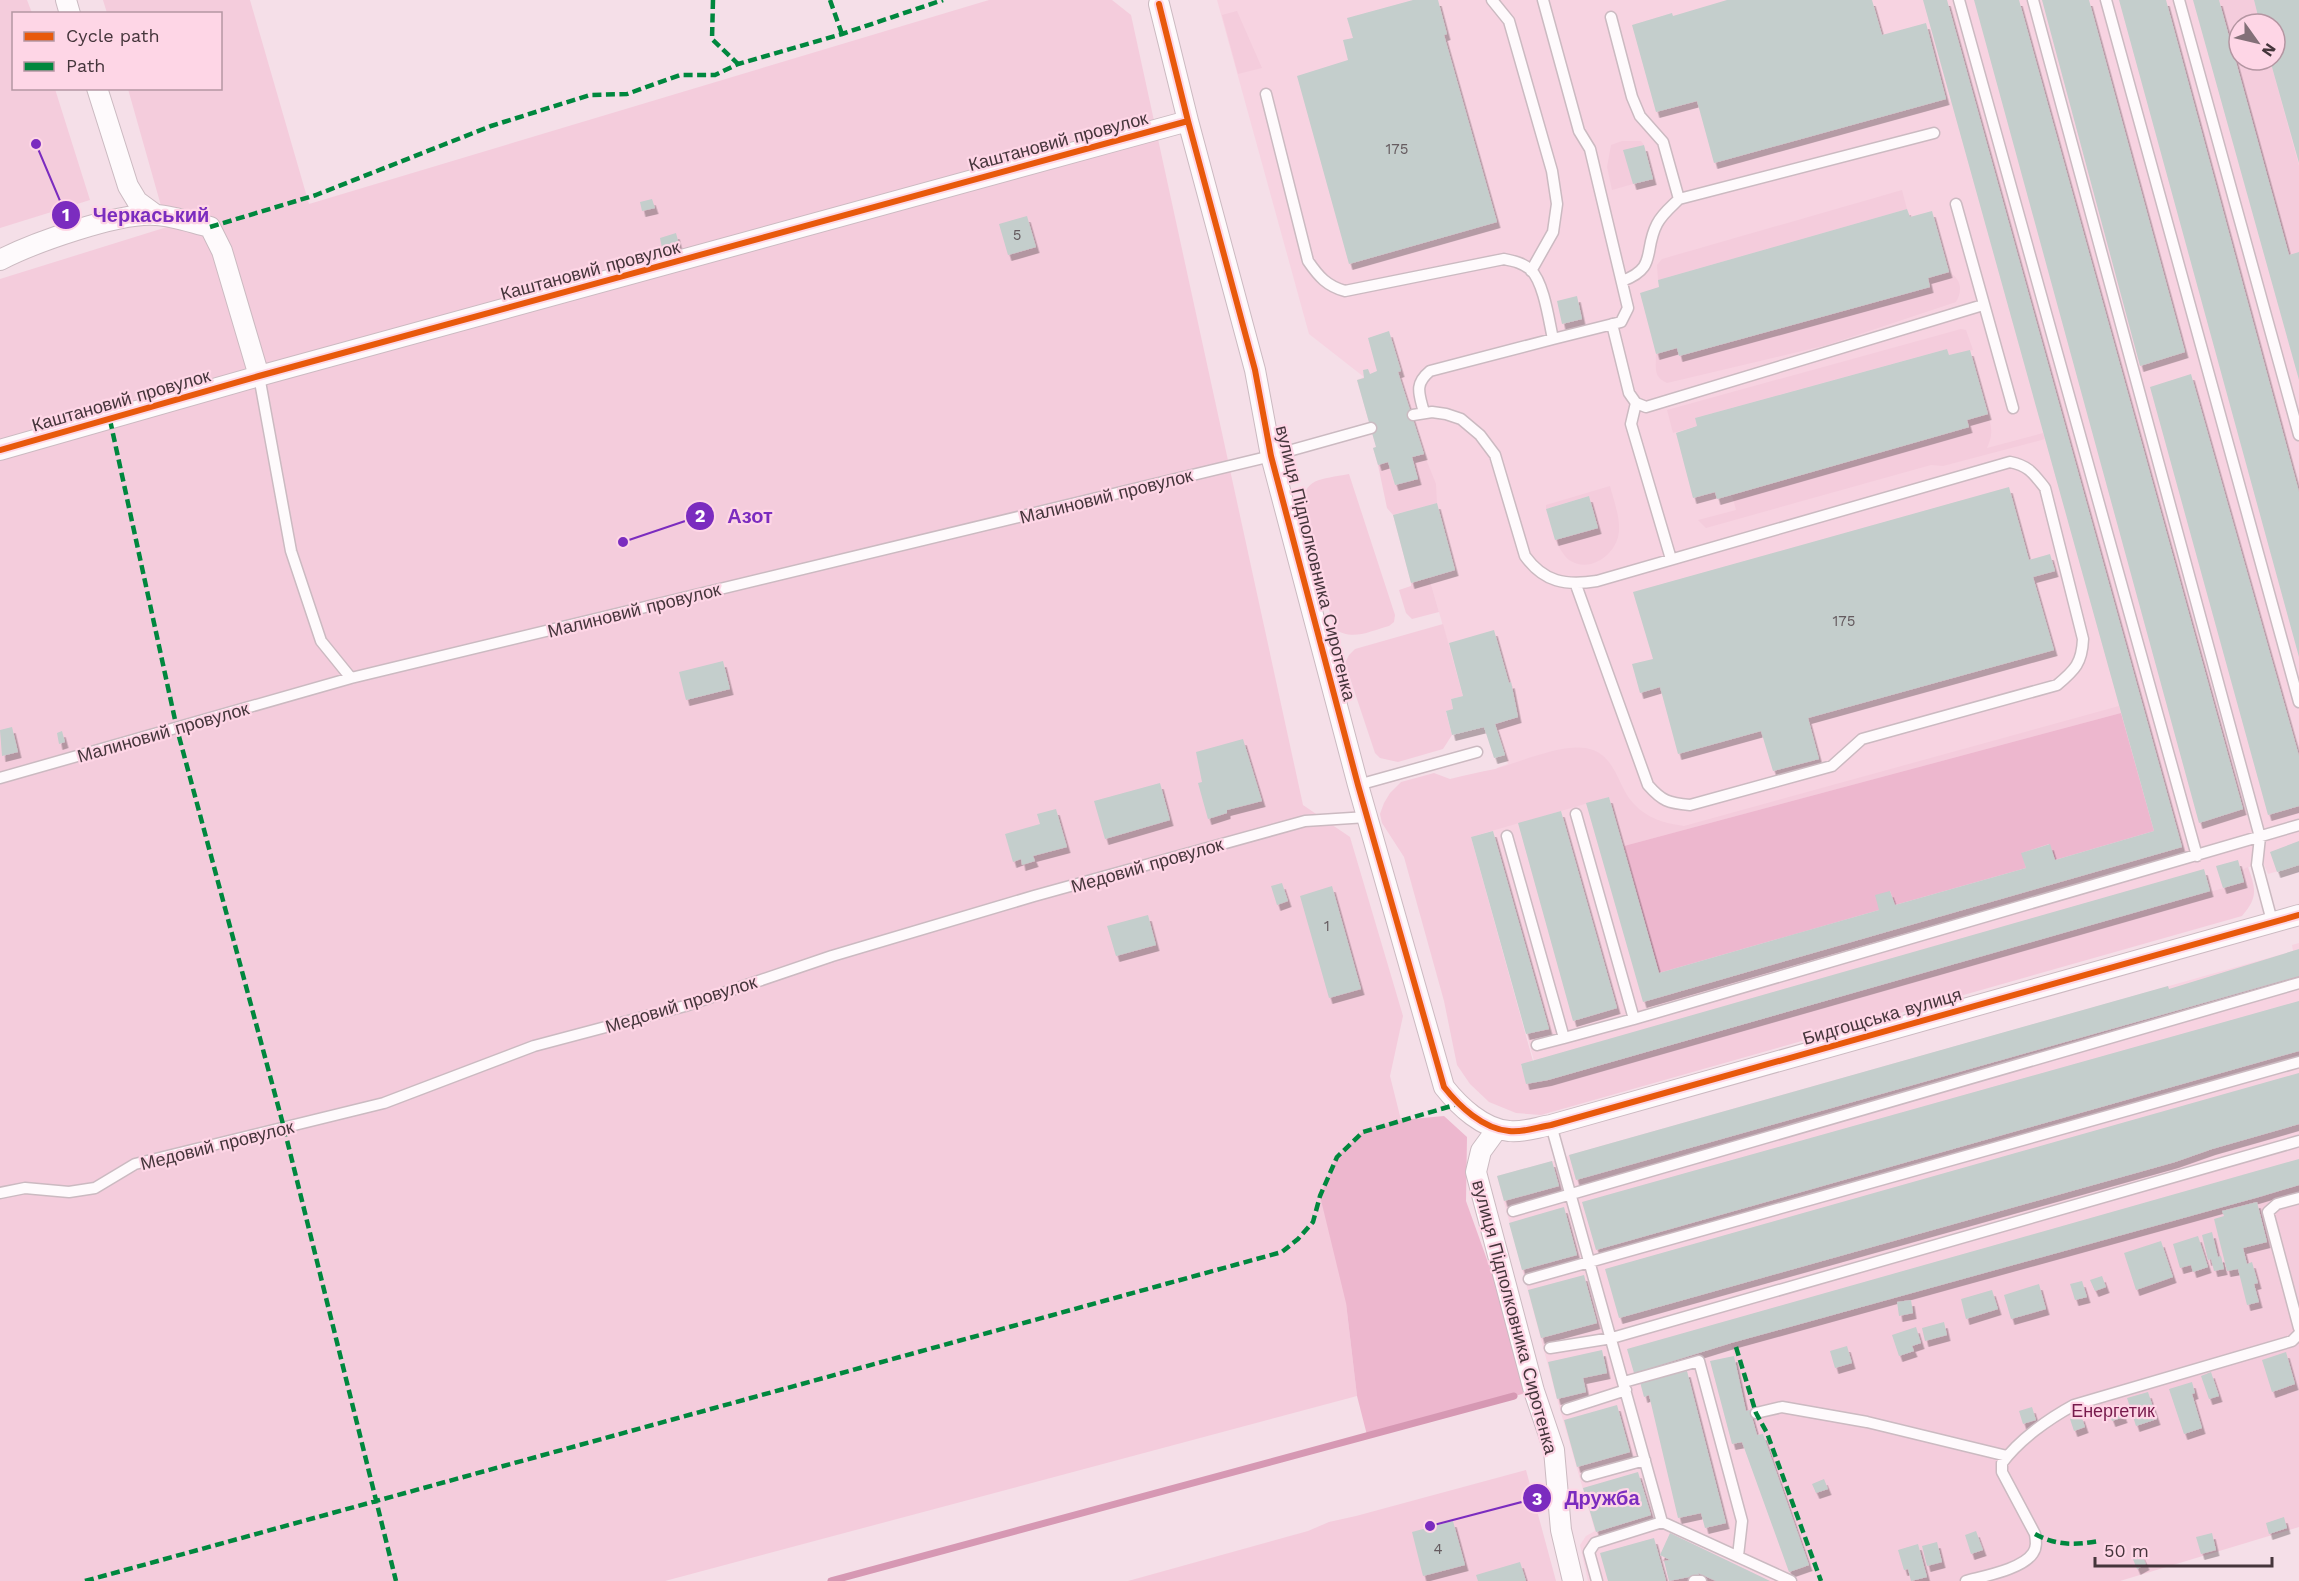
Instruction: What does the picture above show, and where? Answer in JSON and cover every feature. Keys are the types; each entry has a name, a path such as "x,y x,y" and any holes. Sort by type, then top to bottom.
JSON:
{"street":[{"name":"вулиця Підполковника Сиротенка","path":"1165,2 1188,121 1256,370 1271,456 1358,785 1444,1087 1458,1104 1474,1116"},
{"path":"98,90 128,186 137,201 156,214 210,227 222,251 260,376"},
{"name":"Каштановий провулок","path":"0,450 260,376 1188,121"},
{"path":"0,260 21,249 72,232 116,220 156,214"},
{"name":"Бидгощська вулиця","path":"1474,1116 1497,1129 1511,1132 1551,1125 2299,915"},
{"name":"вулиця Підполковника Сиротенка","path":"1497,1129 1481,1151 1476,1172 1534,1391 1554,1450 1561,1530 1573,1581"}],"lane":[{"path":"1492,0 1509,21 1552,171 1557,204 1553,232 1531,271"},
{"path":"1543,0 1579,130 1590,149 1628,308 1620,322 1430,370 1422,377 1418,388 1418,414 1446,414 1461,419 1480,435 1495,455 1525,556 1533,568 1550,579 1576,585 1597,581 2010,462 2023,465 2045,488 2083,639 2082,655 2074,670 2057,685 1862,739 1832,766 1690,805 1672,803 1660,798 1648,785 1576,585"},
{"path":"1959,0 2197,856"},
{"path":"2033,0 2260,837 2257,865 2272,921"},
{"path":"2106,0 2299,702"},
{"path":"2179,0 2299,435"},
{"path":"1611,16 1632,97 1640,116 1663,142 1679,199"},
{"path":"1266,94 1308,261 1320,279 1332,287 1345,291 1504,259 1522,264 1538,281 1553,339"},
{"path":"1622,281 1636,275 1644,268 1656,225 1665,211 1679,199 1934,132"},
{"path":"1956,204 2013,408"},
{"path":"1612,324 1629,393 1636,403 1646,407 1983,304"},
{"path":"260,376 291,550 321,641 351,678"},
{"path":"1636,403 1631,424 1671,559"},
{"name":"Малиновий провулок","path":"0,778 351,678 1271,456 1371,428"},
{"path":"1358,785 1477,752"},
{"path":"1576,814 1634,1018"},
{"name":"Медовий провулок","path":"0,1193 25,1188 69,1192 95,1188 135,1164 384,1103 534,1046 685,1006 832,956 1034,896 1305,821 1367,817"},
{"path":"1537,1045 2299,825"},
{"path":"1507,836 1564,1038"},
{"path":"1513,1211 2299,983"},
{"path":"1529,1279 2299,1062"},
{"path":"1551,1125 1662,1522"},
{"path":"1550,1348 1612,1338 2299,1141"},
{"path":"2299,1198 2277,1204 2268,1212 2299,1328"},
{"path":"1966,1581 2024,1562 2034,1553 2037,1544 2035,1534 2002,1472 2002,1463 2007,1456 2058,1413 2074,1405 2292,1341 2299,1334"},
{"path":"1567,1409 1699,1361 1742,1521 1738,1556"},
{"path":"1756,1413 1782,1407 1867,1422 2007,1456"},
{"path":"1587,1476 1645,1460"},
{"path":"1597,1581 1589,1552 1595,1543 1662,1522 1791,1581"},
{"path":"1694,1581 1701,1581"}],"shaded area":[{"path":"1217,0 2299,0 2299,865 2268,874 2263,862 2241,870 2244,882 1540,1082 1471,837 1497,768 1508,764 1495,724 1518,717 1513,696 1463,696 1429,577 1411,583 1393,515 1403,512 1388,463 1378,465 1373,448 1376,447 1357,380 1364,377 1309,334"},
{"path":"2121,713 2154,831 2055,860 2049,844 2022,853 2026,868 1895,905 1890,891 1879,910 1659,973 1624,846"},
{"path":"2299,943 2299,1185 2259,1197 1750,1410 1763,1434 1809,1564 1813,1564 1818,1581 1588,1581 1580,1545 1586,1536 1595,1531 1497,1176 1552,1161 1562,1161 1569,1155 2293,951 2292,945"},
{"path":"1444,1116 1467,1137 1466,1201 1534,1391 1367,1435 1357,1396 1346,1303 1320,1196 1337,1157 1363,1132 1401,1120"}],"green space":[{"path":"0,0 27,0 32,12 12,12 12,90 55,90 90,200 0,228"},
{"path":"103,0 250,0 309,204 989,0 1112,0 1131,15 1303,805 1350,837 1403,1016 1390,1076 1401,1120 1363,1133 1346,1303 1357,1396 665,1581 0,1581 0,279 167,227 128,90 222,90 222,12 107,12"},
{"path":"2219,0 2254,0 2257,12 2227,12 2227,29"},
{"path":"1237,11 1262,68 1238,74 1222,15"},
{"path":"2239,72 2273,72 2299,166 2299,252 2289,255"},
{"path":"1622,141 1641,141 1644,145 1624,151 1633,184 1612,190 1607,167 1611,145"},
{"path":"1902,190 1907,209 1658,280 1657,265 1662,259"},
{"path":"1949,272 1960,285 1960,293 1956,302 1827,345 1667,383 1657,375 1656,354 1677,348 1680,356 1930,287 1928,278"},
{"path":"1961,329 1966,330 1973,350 1949,355 1947,349 1695,418 1697,426 1673,433 1667,410"},
{"path":"1988,414 1991,431 1987,448 2043,433 2045,439 1943,466 1931,465 1706,528 1698,520 1736,510 1732,495 1969,428 1967,420"},
{"path":"1424,454 1436,484 1437,503 1393,515 1387,508 1378,465 1388,462 1395,485 1418,479 1412,457"},
{"path":"1349,474 1395,615 1394,622 1389,626 1354,635 1334,628 1303,513 1303,501 1309,486 1321,479"},
{"path":"1610,486 1619,525 1615,544 1611,551 1599,561 1592,564 1576,564 1569,560 1555,540 1598,528 1589,496 1546,509 1546,505"},
{"path":"1429,577 1439,612 1412,619 1406,613 1399,590"},
{"path":"1443,624 1463,696 1451,699 1453,709 1446,712 1452,735 1443,749 1398,762 1380,758 1375,753 1345,663 1355,649"},
{"path":"2119,706 2121,713 1624,846 1609,797 1471,837 1533,1061 1521,1065 1527,1083 1548,1080 2244,882 2241,870 2248,867 2254,893 2251,904 2242,916 1541,1115 1516,1113 1489,1102 1470,1084 1457,1065 1444,1001 1404,857 1382,823 1380,814 1390,793 1401,782 1434,773 1450,779 1495,769 1544,753 1583,748 1601,754 1607,760 1629,797 1639,809 1657,820 1684,826"},
{"name":"Енергетик","path":"2299,1185 2299,1527 2120,1581 1818,1581 1813,1564 1809,1565 1763,1434 1757,1435 1750,1411 1746,1411 1731,1343"},
{"path":"1526,1470 1556,1581 1128,1581 1308,1531 1329,1522"}],"building":[{"path":"1413,0 1438,0 1447,34 1444,35 1497,222 1349,264 1297,76 1348,60 1343,40 1353,38 1347,18"},
{"path":"1727,0 1872,0 1882,35 1926,23 1946,99 1714,163 1697,101 1656,112 1632,25"},
{"path":"1923,0 1947,0 2182,847 1643,1002 1586,803 1609,797 1659,973 1879,910 1875,895 1890,891 1895,905 2026,868 2021,853 2050,844 2055,860 2154,831"},
{"path":"1974,0 2019,0 2243,809 2199,823"},
{"path":"2042,0 2089,0 2185,352 2140,366"},
{"path":"2119,0 2166,0 2299,492 2299,657"},
{"path":"2193,0 2219,0 2227,29 2227,72 2239,72 2289,255 2299,252 2299,380"},
{"path":"2254,0 2299,0 2299,163 2273,72 2287,72 2287,12 2257,12"},
{"path":"1644,145 1653,179 1633,184 1623,150"},
{"path":"652,199 655,208 642,211 640,202"},
{"path":"1907,209 1910,217 1932,211 1949,272 1928,278 1930,287 1679,356 1677,348 1656,354 1640,293 1659,287 1658,280"},
{"path":"1027,216 1036,247 1008,255 999,224"},
{"path":"676,233 679,244 662,248 660,238"},
{"path":"1577,296 1582,319 1562,324 1557,301"},
{"path":"1389,331 1401,371 1398,372 1424,454 1412,457 1418,479 1395,485 1388,462 1378,465 1373,448 1376,447 1357,380 1364,378 1363,370 1368,369 1370,374 1377,371 1368,338"},
{"path":"1947,349 1949,355 1970,350 1988,414 1967,420 1969,427 1717,499 1715,492 1693,498 1676,433 1697,426 1695,418"},
{"path":"2191,374 2299,756 2299,806 2268,815 2150,387"},
{"path":"2009,487 2029,560 2050,554 2055,571 2033,577 2054,650 1808,718 1819,759 1773,771 1761,731 1678,754 1660,687 1640,693 1632,664 1653,659 1633,592"},
{"path":"1589,496 1598,528 1555,540 1546,509"},
{"path":"1437,503 1455,570 1411,583 1393,515"},
{"path":"1494,630 1509,683 1511,682 1518,717 1495,724 1505,755 1494,758 1484,727 1452,735 1446,711 1453,709 1451,699 1463,696 1449,643"},
{"path":"723,661 730,689 686,700 679,672"},
{"path":"12,727 18,752 2,756 0,730"},
{"path":"62,731 65,742 59,744 57,733"},
{"path":"1243,739 1262,801 1227,810 1227,813 1208,819 1198,783 1202,782 1196,752"},
{"path":"1160,783 1170,820 1105,839 1094,801"},
{"path":"1056,809 1067,847 1033,856 1035,861 1022,865 1021,859 1013,862 1005,834 1040,824 1037,814"},
{"path":"1561,811 1617,1008 1573,1021 1518,823"},
{"path":"1493,831 1549,1029 1526,1034 1471,837"},
{"path":"2299,841 2299,865 2277,872 2270,852"},
{"path":"2238,860 2244,882 2223,888 2216,866"},
{"path":"2204,869 2210,891 1548,1080 1526,1084 1521,1064"},
{"path":"1282,883 1288,901 1277,905 1271,886"},
{"path":"1332,886 1361,989 1329,998 1300,896"},
{"path":"1148,915 1156,945 1116,956 1107,926"},
{"path":"2299,949 2299,976 1576,1180 1569,1155 2168,986 2169,989"},
{"path":"2299,1001 2299,1051 1596,1250 1582,1202"},
{"path":"2299,1073 2299,1124 2175,1162 1619,1318 1605,1269"},
{"path":"2299,1159 2299,1185 1731,1343 1634,1373 1627,1349"},
{"path":"1552,1161 1559,1186 1504,1201 1497,1176"},
{"path":"2257,1202 2267,1242 2243,1248 2247,1264 2252,1262 2258,1283 2254,1284 2259,1302 2247,1305 2238,1269 2227,1271 2214,1219 2224,1216 2222,1211"},
{"path":"1564,1207 1577,1255 1522,1270 1509,1223"},
{"path":"2212,1232 2218,1257 2221,1256 2224,1269 2214,1271 2211,1259 2208,1260 2202,1235"},
{"path":"2198,1236 2208,1267 2193,1272 2191,1265 2180,1268 2173,1244"},
{"path":"2161,1241 2173,1277 2136,1290 2124,1253"},
{"path":"1584,1275 1597,1323 1541,1338 1528,1290"},
{"path":"2102,1276 2106,1287 2095,1291 2090,1280"},
{"path":"2082,1281 2087,1297 2075,1300 2070,1284"},
{"path":"2039,1284 2046,1309 2011,1319 2004,1295"},
{"path":"1992,1290 1998,1309 1966,1319 1961,1299"},
{"path":"1911,1300 1913,1313 1899,1316 1897,1302"},
{"path":"1944,1322 1947,1335 1925,1341 1922,1328"},
{"path":"1916,1327 1921,1343 1912,1346 1914,1351 1899,1356 1892,1335"},
{"path":"1847,1346 1852,1363 1835,1368 1830,1351"},
{"path":"1602,1350 1607,1373 1583,1378 1586,1392 1557,1399 1548,1362"},
{"path":"2286,1352 2295,1384 2272,1392 2262,1360"},
{"path":"1734,1356 1746,1411 1750,1410 1757,1435 1763,1434 1809,1565 1789,1572 1742,1442 1732,1444 1710,1361"},
{"path":"1687,1371 1726,1523 1705,1528 1701,1513 1678,1518 1649,1395 1644,1397 1640,1382"},
{"path":"2211,1372 2219,1396 2209,1399 2201,1376"},
{"path":"2192,1382 2195,1393 2192,1394 2202,1428 2184,1434 2169,1389"},
{"path":"2148,1392 2157,1419 2136,1426 2127,1398"},
{"path":"2119,1404 2124,1417 2112,1421 2107,1408"},
{"path":"1617,1405 1630,1452 1577,1467 1564,1420"},
{"path":"2032,1407 2036,1420 2023,1424 2019,1411"},
{"path":"2081,1415 2085,1427 2074,1431 2070,1419"},
{"path":"1638,1472 1651,1515 1596,1532 1583,1488"},
{"path":"1824,1479 1828,1489 1816,1493 1812,1484"},
{"path":"2284,1517 2287,1528 2269,1534 2266,1523"},
{"path":"1453,1521 1465,1565 1423,1576 1412,1532"},
{"path":"1976,1531 1983,1550 1971,1554 1965,1535"},
{"path":"1670,1533 1770,1581 1716,1581 1698,1573 1699,1575 1669,1581 1664,1561 1670,1560 1660,1555"},
{"path":"2212,1533 2216,1550 2201,1554 2196,1537"},
{"path":"1654,1538 1666,1581 1608,1581 1600,1553"},
{"path":"1937,1542 1942,1562 1927,1566 1922,1546"},
{"path":"1918,1544 1927,1577 1911,1581 1908,1569 1904,1570 1898,1550"},
{"path":"2141,1553 2146,1564 2137,1569 2132,1557"},
{"path":"1520,1562 1526,1581 1478,1581 1476,1575"}],"waterway":[{"path":"831,1581 1514,1396"}],"marked path":[{"path":"713,0 712,39 738,64"},
{"path":"830,0 842,34"},
{"path":"210,227 316,195 491,126 590,95 627,94 680,75 715,75 738,64 842,34 943,0"},
{"path":"110,420 177,729 284,1128 396,1581"},
{"path":"85,1581 1282,1252 1313,1222 1320,1196 1337,1157 1363,1132 1458,1104"},
{"path":"1736,1347 1756,1413 1767,1433 1821,1581"},
{"path":"2035,1534 2066,1544 2099,1541"}],"cycle path":[{"path":"1159,4 1255,370 1271,456 1358,785 1444,1087 1472,1115 1490,1126 1509,1131 1525,1131 1551,1125 2299,915"},
{"path":"0,450 259,376 1188,121"}],"place":[{"name":"Черкаський","path":"36,144"},
{"name":"Азот","path":"623,542"},
{"name":"Дружба","path":"1430,1526"}]}
